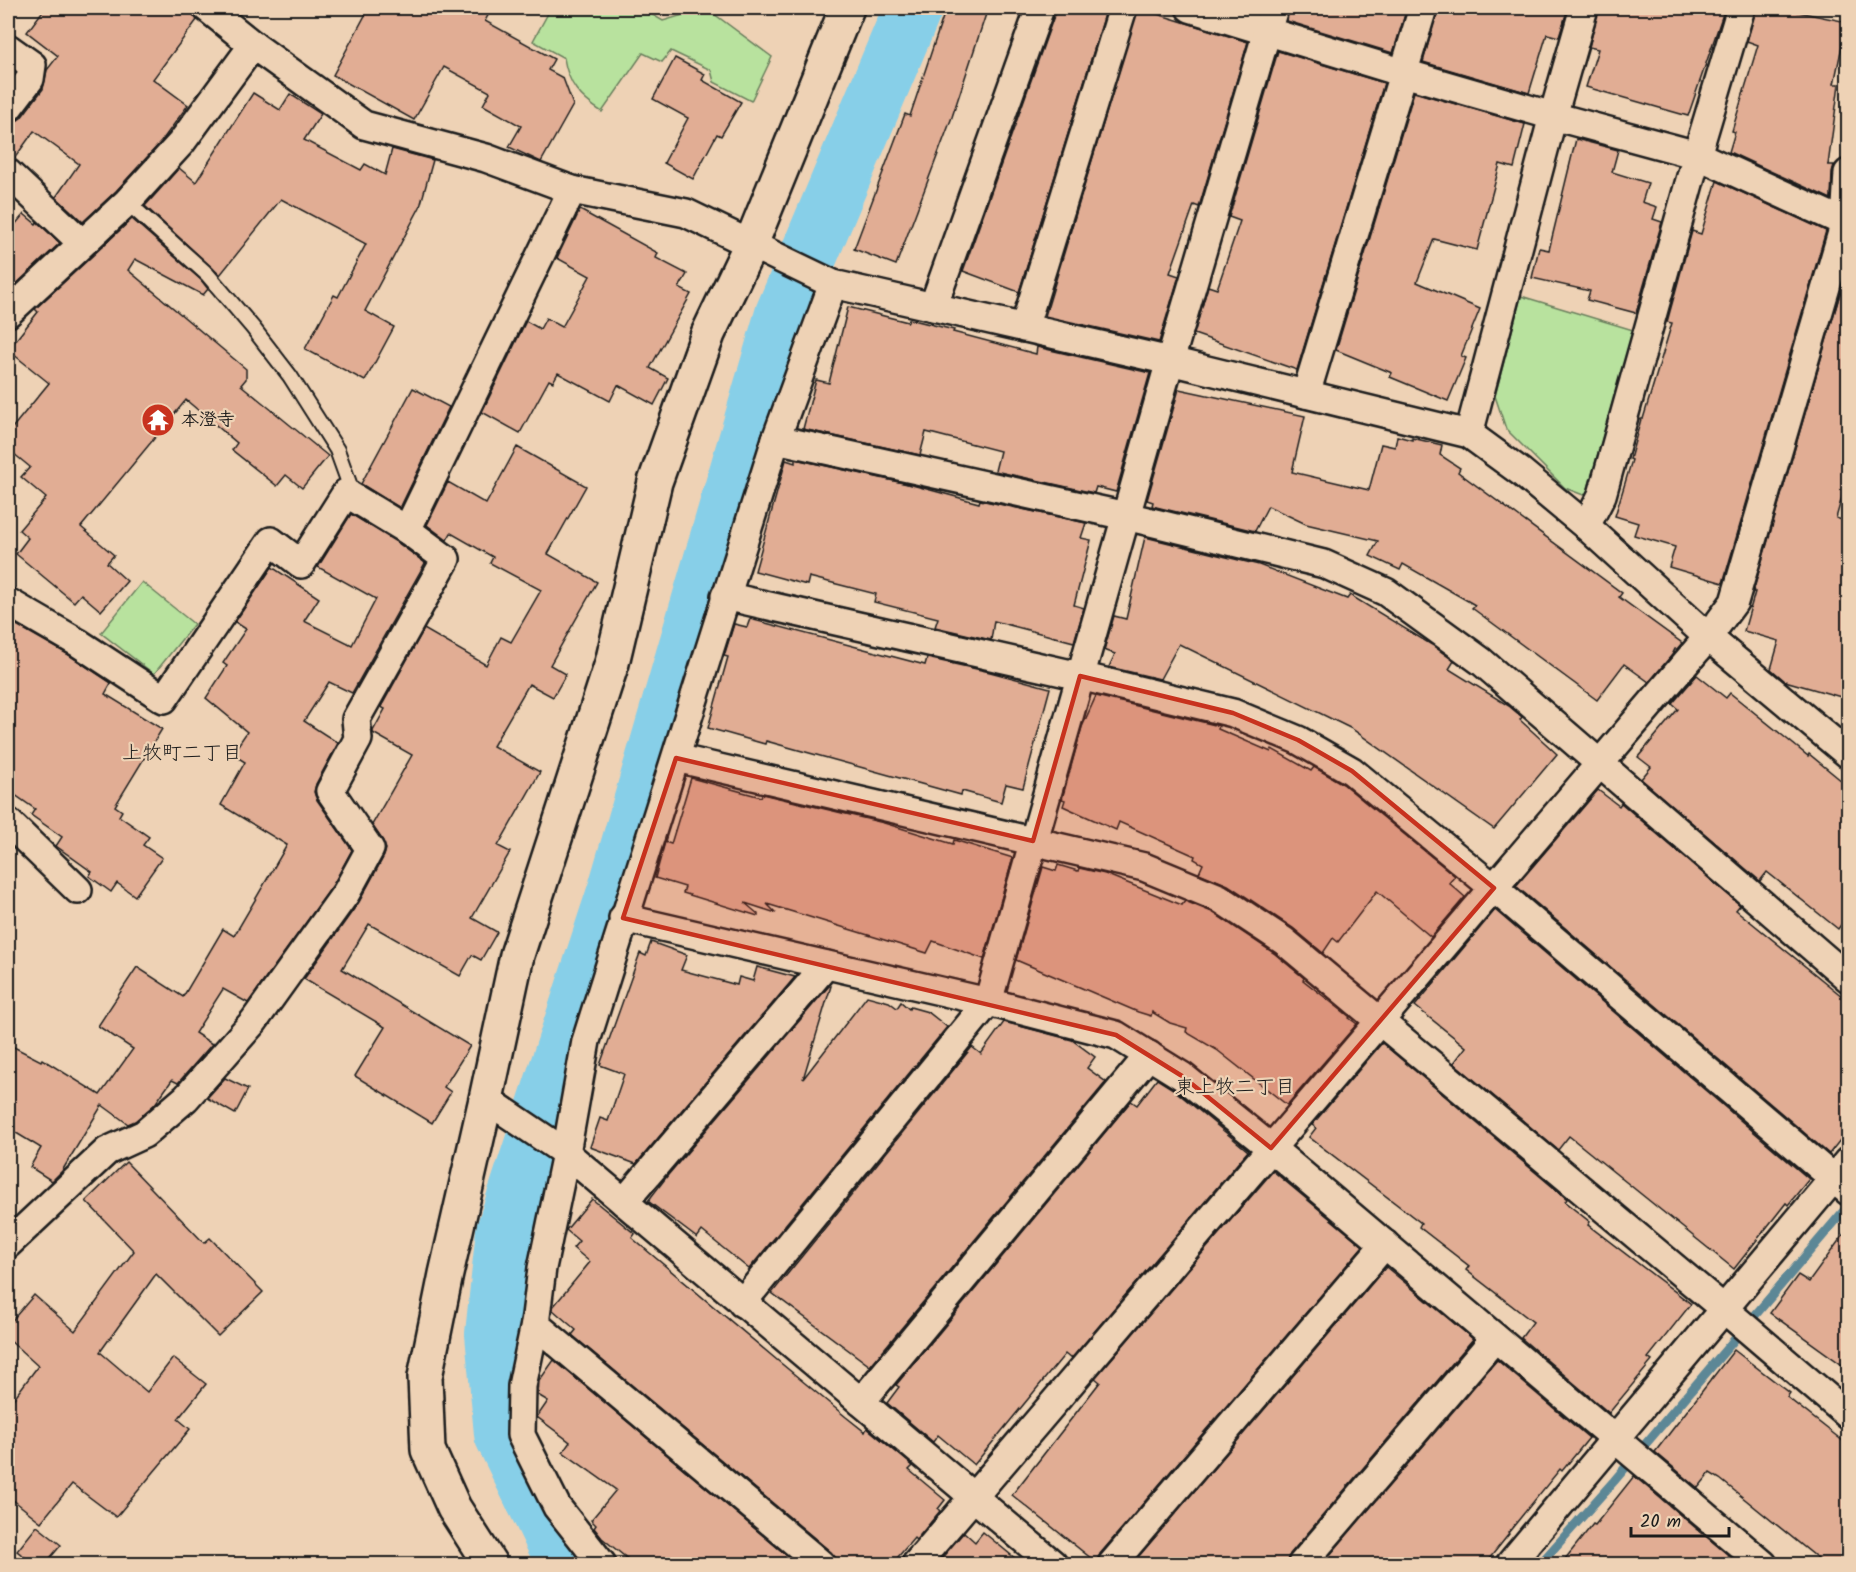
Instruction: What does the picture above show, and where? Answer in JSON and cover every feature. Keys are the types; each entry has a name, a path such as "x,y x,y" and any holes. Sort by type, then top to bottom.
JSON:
{"street":[{"path":"207,8 253,45 364,125 486,158 572,190 686,213 833,284 1170,361 1469,434 1521,472 1586,526 1708,637 1848,754"},
{"path":"490,1564 454,1508 428,1450 425,1377 517,955 612,663 655,482 708,334 751,244 847,8"},
{"path":"933,307 1040,8"},
{"path":"1024,328 1123,8"},
{"path":"1190,8 1271,19 1404,72 1697,155 1846,223"},
{"path":"1306,394 1423,8"},
{"path":"1469,434 1584,8"},
{"path":"1586,526 1602,495 1697,155 1741,8"},
{"path":"742,1303 988,1002 1170,361 1271,19"},
{"path":"8,313 127,202 181,143 253,45"},
{"path":"8,48 32,65 30,79 8,108"},
{"path":"8,173 82,243"},
{"path":"916,1564 1708,637 1734,602 1846,223 1848,173"},
{"path":"407,530 572,190"},
{"path":"603,1564 557,1507 521,1435 522,1386 535,1324 543,1268 586,1041 776,439 833,284"},
{"path":"776,439 1126,516 1324,564 1386,592 1481,661 1848,978"},
{"path":"8,602 77,642 164,699 271,541 301,564 346,494 407,530 446,559 356,719 358,740 330,790 370,849 346,893 254,1021 186,1098 144,1134 107,1151 8,1244"},
{"path":"725,596 1233,713 1298,740 1352,771 1844,1177 1724,1309 1510,1564"},
{"path":"676,758 1144,867 1219,898 1284,941 1848,1415"},
{"path":"8,822 78,890"},
{"path":"624,918 988,1002 1116,1035 1182,1076 1271,1148 1615,1439 1751,1561"},
{"path":"624,1202 826,965"},
{"path":"861,1402 1149,1055"},
{"path":"486,1099 566,1153 1053,1564"},
{"path":"1112,1564 1384,1244"},
{"path":"535,1324 821,1564"},
{"path":"1302,1564 1496,1338"}],"lane":[{"path":"127,202 207,274 253,327 290,376 337,450 354,498"}],"highlighted area":[{"path":"1080,676 1233,713 1298,740 1352,771 1494,888 1271,1148 1182,1076 1116,1035 623,918 676,758 1033,841"}],"green space":[{"path":"551,8 641,8 663,21 706,8 772,57 751,101 714,82 711,70 671,51 662,62 643,53 602,112 576,90 564,58 533,41"},
{"path":"1521,296 1633,330 1586,496 1565,488 1506,429 1495,396"},
{"path":"142,582 194,624 154,674 101,633"}],"building":[{"path":"45,8 192,8 197,20 153,79 188,105 161,142 116,191 83,222 56,197 79,164 34,131 14,159 8,158 8,124 21,118 43,89 47,70 58,56 27,32"},
{"path":"369,8 492,8 485,21 554,59 548,70 563,78 573,105 541,162 509,147 521,126 483,105 490,92 444,67 414,120 333,75"},
{"path":"946,8 988,8 952,117 896,265 854,249 905,114 910,116"},
{"path":"1055,8 1107,8 1019,292 963,271"},
{"path":"1138,8 1248,42 1199,207 1194,205 1170,273 1179,276 1159,342 1045,316"},
{"path":"1289,8 1407,8 1393,53 1287,21"},
{"path":"1438,8 1568,8 1559,37 1547,34 1529,93 1423,62"},
{"path":"1599,8 1725,8 1688,116 1586,87 1598,49 1589,47"},
{"path":"1756,8 1799,8 1798,12 1847,22 1834,84 1839,84 1828,165 1834,165 1831,199 1729,152 1735,132 1732,131 1758,45 1747,41"},
{"path":"1278,51 1384,83 1297,370 1194,334 1208,286 1217,289 1240,221 1229,217"},
{"path":"675,58 705,74 702,80 741,102 721,136 717,134 693,179 664,163 688,118 653,99"},
{"path":"1414,92 1525,124 1514,168 1500,164 1477,250 1434,239 1417,282 1480,309 1461,356 1466,358 1448,401 1390,377 1392,373 1336,350"},
{"path":"253,93 280,110 290,94 321,114 304,140 361,170 365,164 385,175 392,149 433,160 420,207 365,311 394,327 365,381 305,349 334,295 338,297 366,244 281,199 220,275 145,206 179,168 196,182"},
{"path":"1576,139 1618,150 1612,172 1648,183 1642,202 1657,207 1653,219 1662,222 1636,313 1587,300 1590,291 1532,278 1539,248 1549,250"},
{"path":"1717,181 1826,231 1723,583 1669,567 1675,547 1634,535 1638,523 1615,516 1632,460 1630,459 1641,419 1643,419 1672,323 1667,322 1692,231 1701,234"},
{"path":"580,210 658,253 656,258 687,274 679,288 691,294 650,368 668,378 654,405 618,385 610,401 558,373 553,382 549,380 520,433 482,412 526,321 540,329 546,318 562,327 590,276 557,258"},
{"path":"24,214 36,224 37,222 60,243 11,289 8,286 8,233"},
{"path":"132,219 201,280 208,289 203,295 135,259 128,270 246,369 246,379 241,385 328,456 302,488 286,475 277,486 232,450 237,443 186,400 81,527 114,555 107,563 127,581 101,611 81,594 74,602 16,554 28,538 19,530 46,498 21,477 30,467 8,449 8,433 49,383 8,350 38,312 35,309"},
{"path":"1848,266 1848,476 1836,518 1848,522 1848,699 1785,681 1771,669 1779,641 1744,631 1755,592 1753,592"},
{"path":"848,307 908,322 909,319 954,330 953,332 1036,354 1037,347 1150,373 1116,492 1096,487 1094,493 995,471 1000,451 926,432 920,455 803,429 816,380 829,383"},
{"path":"413,388 449,407 400,508 361,484"},
{"path":"1179,389 1305,416 1292,472 1369,490 1381,444 1395,447 1397,436 1442,445 1440,455 1460,468 1458,472 1622,593 1619,597 1682,643 1649,682 1624,664 1597,700 1472,608 1475,605 1403,564 1400,570 1370,556 1378,541 1306,524 1268,506 1255,531 1152,506 1153,502 1147,500"},
{"path":"517,447 586,486 548,554 597,582 550,665 566,674 553,697 529,684 493,746 540,772 498,846 510,852 472,918 497,932 481,960 472,955 460,976 369,924 342,969 470,1046 444,1087 451,1092 432,1123 355,1076 385,1027 304,979 359,902 384,856 386,849 383,841 372,825 412,755 373,731 385,709 381,707 424,629 486,665 501,637 511,642 541,590 490,563 493,557 451,533 447,540 427,525 448,482 486,504"},
{"path":"795,459 912,485 979,503 980,500 1086,523 1081,538 1091,540 1074,605 1084,608 1074,642 994,621 991,640 935,627 938,618 874,602 876,594 809,577 807,585 755,571 786,460 795,463"},
{"path":"351,514 425,563 352,693 329,682 304,721 338,743 314,792 317,800 352,850 333,885 248,1003 223,989 195,1033 212,1044 178,1083 172,1080 155,1104 128,1124 102,1105 62,1171 52,1181 30,1167 41,1148 8,1128 8,1044 41,1061 42,1059 100,1095 133,1049 98,1026 137,967 183,997 223,929 234,936 287,845 221,805 245,762 232,754 247,732 206,698 227,666 223,663 246,629 235,622 272,567 319,598 304,621 352,645 376,599 318,567"},
{"path":"1145,537 1259,565 1347,599 1350,595 1454,661 1449,669 1509,706 1522,717 1520,720 1557,754 1494,829 1352,729 1179,644 1160,679 1109,667 1115,654 1104,650 1114,616 1126,619"},
{"path":"750,619 925,665 927,658 1050,688 1023,788 1006,784 1001,802 962,791 961,795 766,741 765,744 708,728 728,657 724,656 734,624 747,627"},
{"path":"8,620 69,655 111,683 105,694 162,729 115,806 122,811 119,816 149,837 143,845 162,858 135,896 117,883 111,892 89,876 92,872 56,846 62,837 31,815 35,809 8,790"},
{"path":"1697,675 1726,698 1730,693 1848,786 1848,915 1838,929 1767,872 1760,881 1641,779 1651,767 1638,757 1678,709 1672,704"},
{"path":"1096,696 1219,726 1218,729 1271,752 1272,749 1311,771 1314,767 1343,784 1455,876 1449,883 1465,897 1431,937 1377,891 1338,942 1333,938 1323,953 1293,928 1228,885 1199,873 1203,864 1194,859 1195,856 1119,822 1116,830 1063,806 1065,800 1062,799 1082,727"},
{"path":"691,778 761,797 762,794 884,823 953,844 954,840 1013,858 984,959 933,941 927,953 767,904 776,913 745,903 758,916 683,893 685,887 655,878 665,842 671,844"},
{"path":"1598,790 1619,806 1621,803 1740,905 1736,910 1848,1001 1848,1130 1829,1154 1516,886"},
{"path":"1058,865 1078,871 1079,868 1105,874 1182,905 1185,901 1212,912 1275,954 1357,1024 1287,1105 1217,1050 1186,1032 1187,1028 1170,1023 1152,1012 1151,1016 1138,1012 1016,960 1043,867 1056,871"},
{"path":"1495,910 1809,1179 1788,1205 1786,1203 1734,1269 1569,1136 1558,1150 1454,1063 1466,1047 1415,1006"},
{"path":"651,942 687,955 681,970 737,985 739,977 753,981 757,967 795,977 636,1164 590,1147 600,1118 608,1121 624,1074 600,1065 640,953 646,956"},
{"path":"831,986 803,1079 867,996 889,1002 897,1008 901,1002 909,1009 910,1007 928,1012 947,1027 749,1269 702,1231 697,1238 648,1201"},
{"path":"1004,1022 1072,1040 1095,1057 1087,1068 1106,1082 870,1366 772,1293 972,1047 981,1054"},
{"path":"1382,1043 1567,1199 1565,1202 1590,1222 1588,1225 1691,1304 1648,1358 1652,1361 1609,1413 1521,1338 1533,1322 1466,1270 1469,1266 1419,1227 1421,1223 1309,1137 1316,1128 1312,1125"},
{"path":"225,1078 248,1089 235,1114 207,1098"},
{"path":"1157,1079 1173,1089 1248,1151 1071,1359 1065,1354 974,1465 938,1435 933,1442 887,1403 899,1387 896,1385 1131,1101 1137,1105"},
{"path":"126,1162 204,1243 210,1238 263,1292 218,1336 156,1274 100,1352 147,1392 173,1358 206,1384 178,1419 190,1429 116,1517 72,1484 41,1522 8,1496 8,1406 38,1366 8,1339 8,1325 34,1295 75,1331 134,1251 86,1201"},
{"path":"1273,1171 1363,1246 1100,1554 1097,1563 1012,1495 1100,1382 1095,1378"},
{"path":"592,1199 635,1234 632,1238 777,1360 865,1432 867,1428 913,1466 909,1470 945,1500 938,1509 940,1511 916,1540 914,1538 892,1564 836,1564 836,1558 831,1552 572,1335 576,1330 553,1310 553,1307 590,1262 573,1248 579,1241 566,1230"},
{"path":"1848,1228 1848,1369 1770,1313 1798,1275 1809,1282"},
{"path":"1386,1267 1473,1339 1290,1554 1287,1564 1132,1564"},
{"path":"1734,1350 1790,1393 1787,1397 1848,1445 1848,1564 1825,1564 1720,1479 1710,1473 1698,1488 1655,1452"},
{"path":"554,1360 797,1564 634,1564 602,1538 591,1520 616,1490 563,1452 570,1442 537,1417 548,1401 538,1395 539,1381"},
{"path":"1497,1360 1589,1438 1562,1471 1560,1469 1485,1564 1322,1564"},
{"path":"1634,1476 1739,1564 1561,1564"},
{"path":"37,1526 61,1545 45,1564 34,1564 17,1551"},
{"path":"964,1532 975,1542 983,1532 1022,1564 946,1564 940,1560"}],"waterway":[{"path":"566,1564 503,1434 494,1334 505,1231 617,889 784,314 913,8"},
{"path":"1540,1564 1614,1481 1848,1206"}],"place":[{"name":"本澄寺","path":"158,420"}],"district":[{"name":"上牧町二丁目","path":"182,754"},
{"name":"東上牧二丁目","path":"1235,1088"}]}
